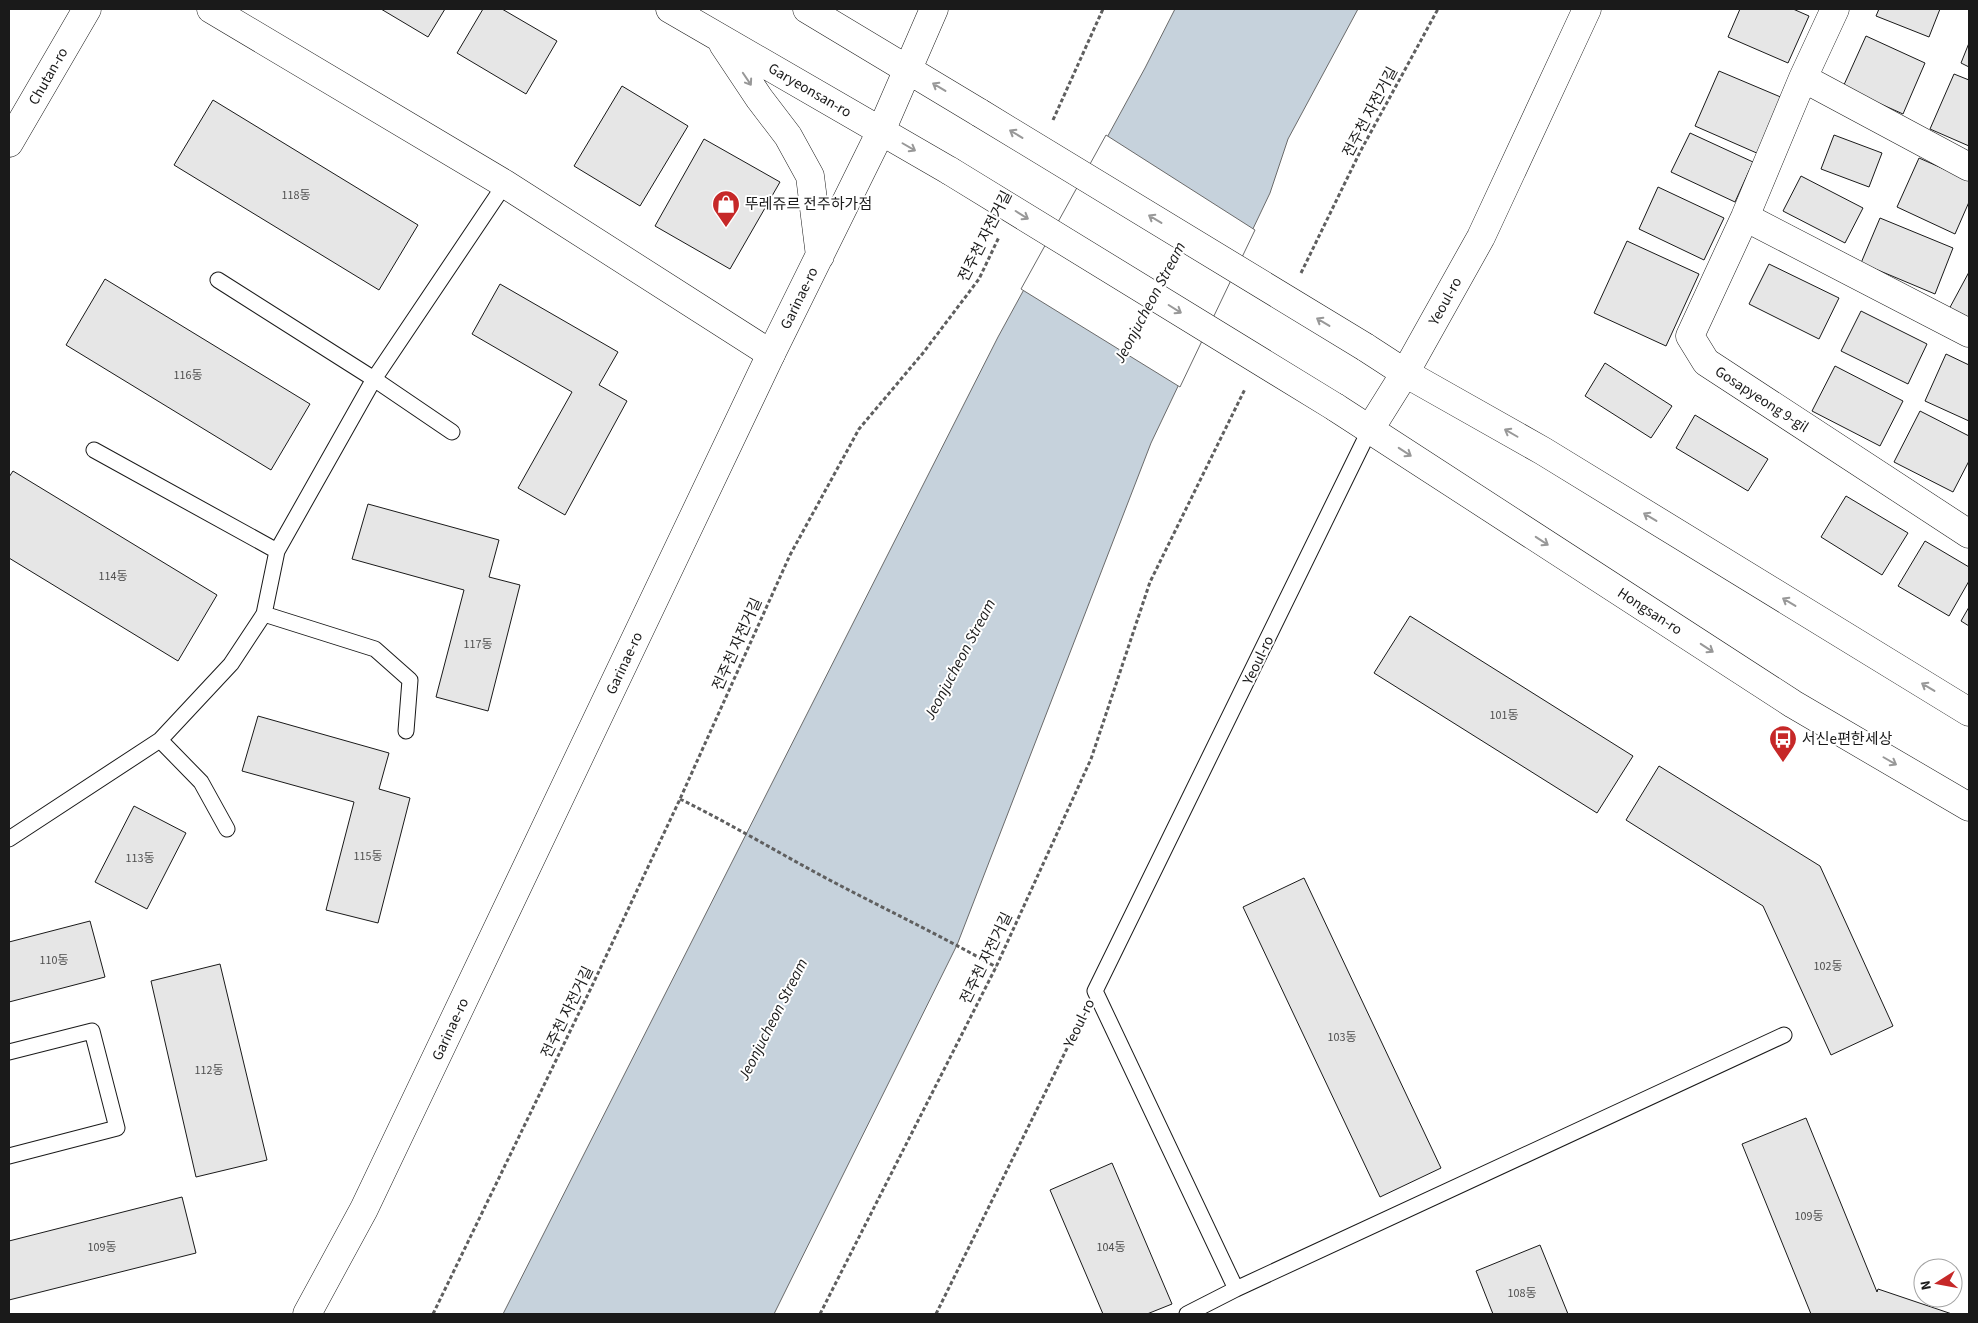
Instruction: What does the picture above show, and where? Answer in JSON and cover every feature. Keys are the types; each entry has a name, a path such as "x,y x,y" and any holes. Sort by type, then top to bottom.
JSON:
{"street":[{"name":"Chutan-ro","path":"9,142 87,9"},
{"path":"211,9 505,184 772,354"},
{"name":"Garyeonsan-ro","path":"670,9 950,171 1335,407"},
{"path":"807,9 908,68 1405,373 1543,451 1969,712"},
{"path":"818,9 838,9"},
{"name":"Garinae-ro","path":"307,1314 368,1200 772,354 882,131 934,9"},
{"name":"Yeoul-ro","path":"1370,430 1405,373 1481,237 1587,9"},
{"name":"Gosapyeong 9-gil","path":"1836,9 1803,78 1745,217 1690,336 1706,362 1969,534"},
{"path":"720,38 759,98 788,136 810,176 820,256"},
{"path":"1803,78 1969,167"},
{"path":"1745,217 1969,333"},
{"name":"Hongsan-ro","path":"1335,407 1793,704 1969,807"}],"lane":[{"path":"9,839 160,740 231,664 264,614 277,551 374,379 505,184"},
{"path":"218,280 374,379 452,432"},
{"name":"Yeoul-ro","path":"1095,991 1370,430"},
{"path":"94,450 277,551"},
{"path":"264,614 375,649 410,680 406,731"},
{"path":"160,740 201,782 227,830"},
{"path":"1095,991 1236,1289"},
{"path":"9,1052 92,1031 118,1128 9,1156"},
{"path":"1187,1314 1236,1289 1784,1035"}],"path":[{"path":"1050,127 1103,9"},
{"name":"전주천 자전거길","path":"1299,278 1360,152 1438,9"},
{"name":"전주천 자전거길","path":"433,1314 580,1013 680,799 790,555 859,429 923,352 979,279 1000,234"},
{"name":"전주천 자전거길","path":"820,1314 996,967 1091,759 1150,582 1247,385"},
{"path":"680,799 724,821 839,885 958,945 996,967"},
{"name":"Yeoul-ro","path":"936,1314 1095,991"}],"water":[{"name":"Jeonjucheon Stream","path":"1175,9 1358,9 1288,139 1270,193 1151,443 957,945 774,1314 503,1314 998,337 1145,68"}],"pier":[{"path":"1106,135 1255,230 1180,387 1021,289"}],"building":[{"path":"381,9 445,9 428,37"},
{"path":"483,9 502,9 557,41 526,94 457,53"},
{"path":"1740,9 1793,9 1809,16 1788,63 1728,37"},
{"path":"1879,9 1940,9 1929,37 1876,16"},
{"path":"1866,36 1925,63 1903,114 1843,87"},
{"path":"1969,43 1969,67 1961,63"},
{"path":"1719,71 1783,98 1759,154 1695,126"},
{"path":"1954,74 1969,80 1969,146 1930,129"},
{"path":"622,86 688,126 640,206 574,166"},
{"path":"213,100 418,225 379,290 174,165"},
{"path":"1690,133 1753,162 1735,202 1671,172"},
{"path":"1834,135 1882,153 1869,187 1821,169"},
{"path":"704,139 780,182 730,269 655,226"},
{"path":"1919,158 1969,180 1969,202 1955,234 1897,207"},
{"path":"1801,176 1863,208 1845,243 1783,211"},
{"path":"1658,187 1724,218 1704,260 1639,229"},
{"path":"1880,218 1953,248 1935,294 1861,263"},
{"path":"1627,241 1699,274 1666,346 1594,313"},
{"path":"1769,264 1839,298 1819,339 1749,304"},
{"path":"1969,272 1969,322 1948,311"},
{"path":"105,279 310,404 271,470 66,345"},
{"path":"500,284 618,352 599,385 627,401 565,515 518,488 572,392 472,334"},
{"path":"1861,311 1927,344 1908,384 1841,351"},
{"path":"1946,354 1969,365 1969,421 1925,401"},
{"path":"1605,363 1672,406 1651,438 1585,396"},
{"path":"1835,366 1903,401 1880,446 1812,411"},
{"path":"1920,411 1969,436 1969,461 1953,492 1894,462"},
{"path":"1695,415 1768,459 1748,491 1676,448"},
{"path":"13,471 217,595 178,661 9,558 9,477"},
{"path":"1846,496 1908,533 1882,575 1821,537"},
{"path":"368,504 499,540 489,577 520,585 488,711 436,697 464,590 352,559"},
{"path":"1925,541 1969,567 1969,581 1949,616 1898,586"},
{"path":"1969,607 1969,626 1961,621"},
{"path":"1410,616 1633,756 1597,813 1374,673"},
{"path":"258,716 389,753 379,789 410,798 378,923 326,910 354,802 242,771"},
{"path":"1659,766 1820,866 1893,1026 1831,1055 1763,906 1626,820"},
{"path":"134,806 186,833 147,909 95,882"},
{"path":"1304,878 1441,1168 1380,1197 1243,907"},
{"path":"90,921 105,977 9,1002 9,942"},
{"path":"220,964 267,1160 196,1177 151,981"},
{"path":"1806,1118 1877,1292 1878,1289 1913,1301 1913,1308 1934,1308 1952,1314 1811,1314 1742,1144"},
{"path":"1112,1163 1172,1304 1147,1314 1103,1314 1050,1190"},
{"path":"182,1197 196,1253 9,1300 9,1241"},
{"path":"1540,1245 1568,1314 1493,1314 1476,1271"}],"place":[{"name":"뚜레쥬르 전주하가점","path":"726,228"},
{"name":"서신e편한세상","path":"1783,763"}]}
